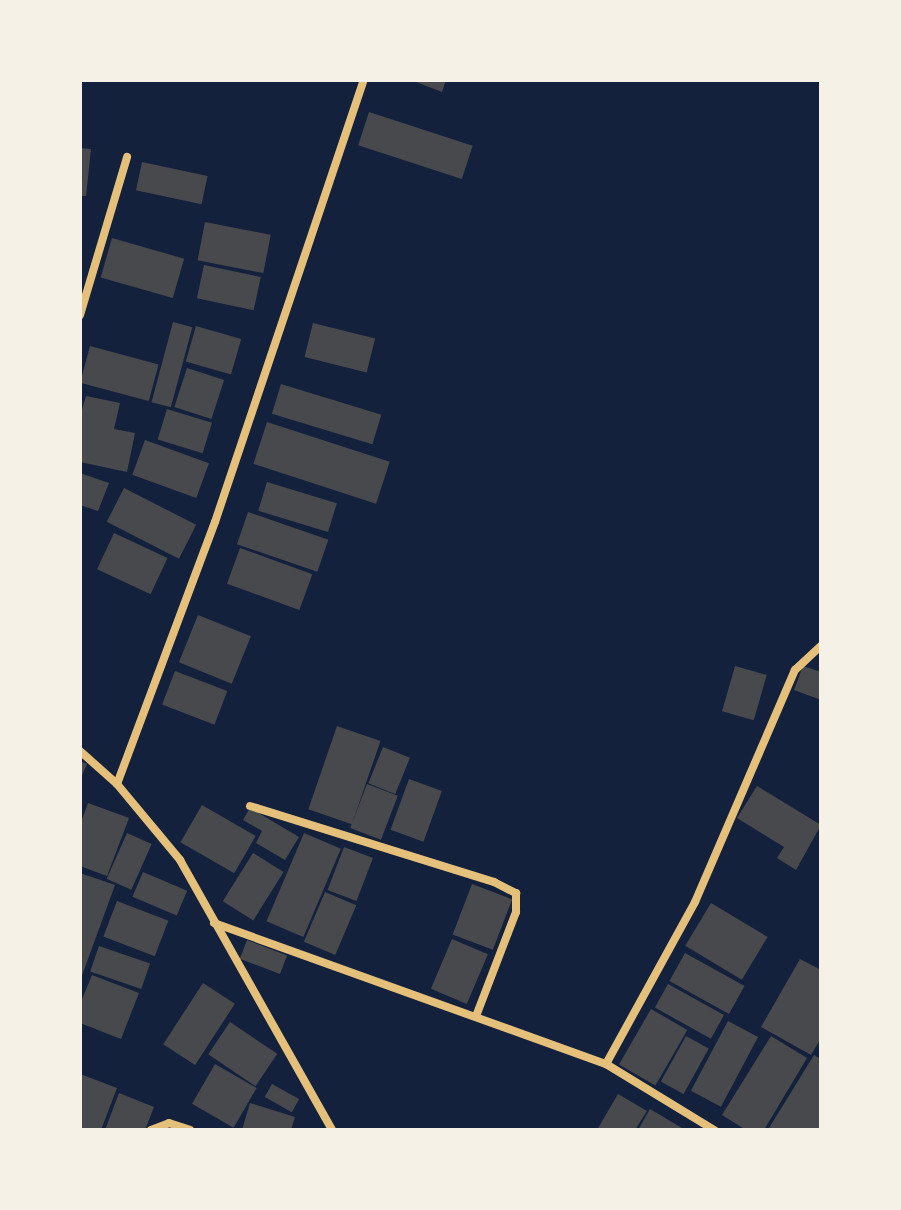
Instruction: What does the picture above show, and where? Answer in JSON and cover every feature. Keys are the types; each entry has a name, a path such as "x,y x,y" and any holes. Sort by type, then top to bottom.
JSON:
{"street":[{"path":"117,784 220,507 364,80"},
{"path":"80,315 127,157"},
{"path":"606,1064 695,902 795,670 821,646"},
{"path":"80,751 117,784 180,860 332,1130"},
{"path":"250,806 494,882 516,893 516,912 476,1016"},
{"path":"214,923 606,1064 714,1130"},
{"path":"151,1130 169,1123 190,1130"}],"building":[{"path":"411,80 446,80 442,92"},
{"path":"369,112 473,146 462,179 358,145"},
{"path":"80,148 91,149 86,196 80,196"},
{"path":"142,162 208,176 202,204 136,190"},
{"path":"205,222 271,235 263,273 198,260"},
{"path":"112,238 184,259 173,298 101,277"},
{"path":"204,265 261,277 254,310 197,298"},
{"path":"173,322 192,327 171,407 152,402"},
{"path":"313,323 375,338 367,372 305,357"},
{"path":"196,326 241,339 231,375 186,362"},
{"path":"90,346 159,364 149,401 80,383"},
{"path":"187,368 224,380 211,419 174,407"},
{"path":"281,384 381,415 372,444 272,414"},
{"path":"86,396 120,403 114,429 135,433 127,472 80,462 80,416"},
{"path":"167,409 212,423 203,453 158,440"},
{"path":"267,422 390,462 376,504 253,464"},
{"path":"145,440 209,463 196,498 132,475"},
{"path":"80,473 109,483 98,511 80,505"},
{"path":"267,482 337,503 328,532 258,511"},
{"path":"124,488 196,525 179,559 107,522"},
{"path":"248,512 328,540 317,572 237,544"},
{"path":"114,533 167,558 151,594 97,569"},
{"path":"240,548 312,574 299,610 227,584"},
{"path":"198,615 251,636 232,684 179,662"},
{"path":"735,666 767,675 754,720 722,711"},
{"path":"803,666 821,672 821,700 794,690"},
{"path":"175,671 227,691 214,725 162,705"},
{"path":"337,726 380,741 352,824 308,809"},
{"path":"383,747 410,758 395,794 368,783"},
{"path":"80,761 87,764 80,780"},
{"path":"409,779 442,791 423,842 391,830"},
{"path":"367,784 398,796 381,840 350,828"},
{"path":"757,786 821,825 796,870 777,858 784,847 737,818"},
{"path":"88,803 129,818 107,876 80,866 80,825"},
{"path":"202,805 256,836 234,873 181,842"},
{"path":"250,808 299,837 285,860 256,843 262,831 243,820"},
{"path":"127,833 152,844 131,890 107,879"},
{"path":"304,833 341,849 303,937 266,921"},
{"path":"344,847 373,858 356,901 328,890"},
{"path":"253,853 284,872 253,920 223,901"},
{"path":"143,872 187,891 177,916 132,897"},
{"path":"80,873 115,885 80,981"},
{"path":"472,884 512,899 493,950 453,934"},
{"path":"325,892 356,905 335,955 304,942"},
{"path":"117,901 168,921 155,956 103,936"},
{"path":"711,903 768,937 742,980 685,946"},
{"path":"452,939 488,954 467,1004 431,989"},
{"path":"247,940 287,955 280,974 240,959"},
{"path":"99,946 150,964 141,989 90,972"},
{"path":"685,953 744,986 729,1014 669,981"},
{"path":"800,959 821,970 821,1038 811,1055 761,1027"},
{"path":"92,975 139,993 121,1039 80,1023 80,1004"},
{"path":"203,983 235,1004 195,1065 163,1044"},
{"path":"668,984 724,1015 711,1039 655,1008"},
{"path":"651,1009 687,1030 655,1085 619,1064"},
{"path":"728,1021 758,1037 721,1107 691,1091"},
{"path":"230,1022 277,1054 255,1086 208,1054"},
{"path":"686,1036 709,1049 684,1094 661,1081"},
{"path":"771,1036 807,1058 764,1130 746,1130 722,1115"},
{"path":"814,1055 821,1059 821,1130 771,1130 769,1128"},
{"path":"215,1064 257,1088 234,1128 192,1104"},
{"path":"80,1074 117,1088 101,1130 80,1130"},
{"path":"272,1084 299,1099 292,1112 265,1097"},
{"path":"119,1093 154,1107 145,1130 105,1130"},
{"path":"618,1094 647,1111 635,1130 597,1130"},
{"path":"250,1103 295,1117 291,1130 242,1130"},
{"path":"650,1109 682,1128 638,1130"}]}
